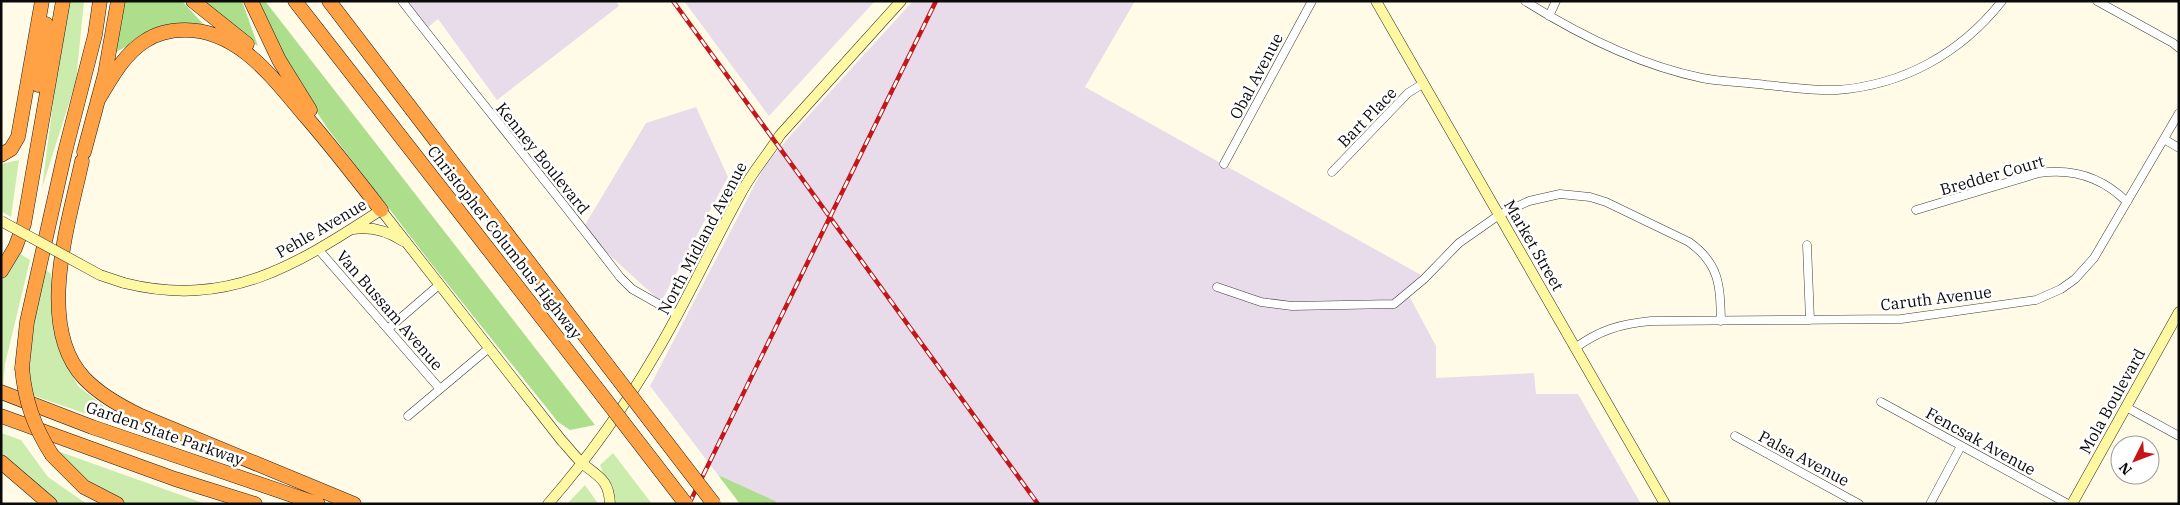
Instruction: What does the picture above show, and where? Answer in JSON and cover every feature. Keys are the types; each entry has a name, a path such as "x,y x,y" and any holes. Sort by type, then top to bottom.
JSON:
{"highway":[{"path":"1,156 11,149 18,137 42,1"},
{"path":"36,147 34,120 48,1"},
{"path":"1,271 15,248 24,224 63,1"},
{"path":"87,71 93,1"},
{"path":"100,1 87,71 65,152 28,322 22,368 27,402 33,420 52,455 84,486 117,504"},
{"path":"118,1 98,100 83,156 69,223 58,296 59,320 72,362 83,378 118,405 354,504"},
{"path":"193,1 269,63 305,103"},
{"path":"251,1 279,60 340,157"},
{"name":"Christopher Columbus Highway","path":"295,1 686,504"},
{"name":"Christopher Columbus Highway","path":"329,1 714,504"},
{"path":"335,1 348,25"},
{"path":"98,100 122,62 146,40 162,33 177,30 213,33 256,60 340,157 381,210"},
{"name":"Garden State Parkway","path":"1,392 111,433 318,504"},
{"path":"1,416 175,478 255,504"},
{"path":"1,462 50,504"}],"street":[{"name":"Kenney Boulevard","path":"402,1 620,277 632,289 678,315"},
{"name":"North Midland Avenue","path":"548,504 583,463 626,402 678,315 740,195 763,157 780,135 901,1"},
{"name":"Obal Avenue","path":"1224,164 1312,1"},
{"name":"Market Street","path":"1376,1 1665,504"},
{"path":"1525,1 1578,32 1627,54 1702,78 1813,90 1836,90 1878,84 1921,69 1960,45 1977,30 2002,1"},
{"path":"1549,16 1556,1"},
{"path":"2098,1 2179,48"},
{"name":"Bart Place","path":"1332,172 1408,93 1424,83"},
{"name":"Caruth Avenue","path":"1575,348 1594,335 1632,323 1651,321 1901,319 2036,300 2049,295 2068,284 2094,258 2179,113"},
{"path":"2164,139 2179,148"},
{"name":"Bredder Court","path":"1916,210 2039,173 2053,171 2069,172 2097,180 2108,186 2127,202"},
{"path":"1217,287 1262,302 1292,306 1394,304 1424,279 1459,243 1499,215 1529,201 1560,194 1583,196 1606,202 1689,242 1706,256 1718,279 1720,321"},
{"name":"Pehle Avenue","path":"1,221 100,275 124,283 168,292 214,290 260,279 352,229 381,210 562,441 605,482 610,504"},
{"path":"352,229 362,227 379,229 409,245"},
{"path":"1807,246 1810,320"},
{"name":"Van Bussam Avenue","path":"318,248 389,328 440,390"},
{"path":"389,328 440,284"},
{"name":"Mola Boulevard","path":"2072,504 2179,312"},
{"path":"408,416 489,348"},
{"name":"Fencsak Avenue","path":"1881,402 2068,504"},
{"path":"2126,407 2179,436"},
{"name":"Palsa Avenue","path":"1735,436 1859,504"},
{"path":"1930,504 1961,446"}],"shaded area":[{"path":"402,1 616,1 619,6 497,100 438,19 426,29"},
{"path":"684,1 875,1 769,116"},
{"path":"913,1 1135,1 1085,87 1421,275 1407,292 1436,346 1436,378 1534,373 1536,394 1578,394 1641,504 778,504 718,475 650,386 764,167"},
{"path":"696,107 728,177 661,302 582,230 646,123"}],"green space":[{"path":"69,1 84,1 76,81 42,188 65,10"},
{"path":"124,1 182,1 205,26 161,29 116,52"},
{"path":"200,1 242,1 258,46 229,27"},
{"path":"257,1 265,1 595,425 570,430 558,422 430,262 328,129 280,57"},
{"path":"19,160 11,217 1,211 1,164"},
{"path":"19,253 30,260 5,364 3,387 1,386 1,281"},
{"path":"44,268 51,274 59,349 78,386 114,414 153,437 29,394 32,311"},
{"path":"1,433 21,440 48,477 87,504 59,504 1,457"},
{"path":"38,444 206,504 129,504 87,493 54,468"},
{"path":"613,453 652,504 615,504 600,465"},
{"path":"718,475 775,501 778,504 740,504"},
{"path":"585,485 597,502 596,504 567,504"}],"railway":[{"path":"673,1 1038,504"},
{"path":"689,504 936,1"}]}
